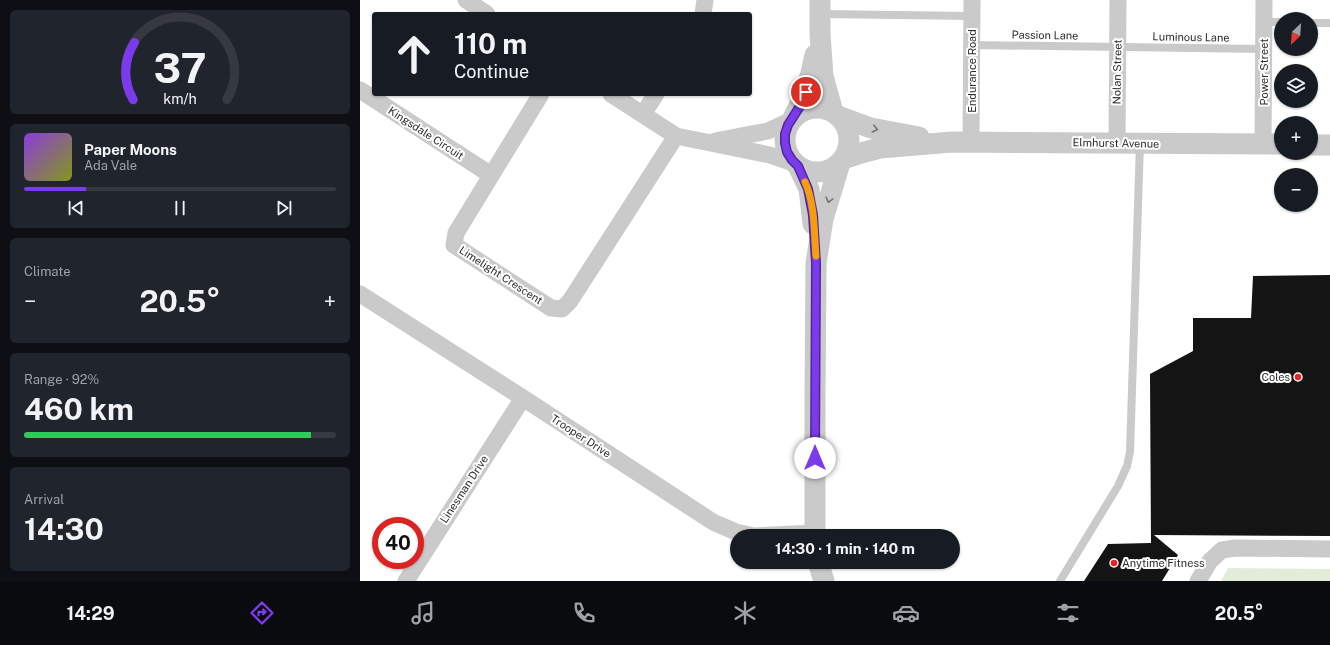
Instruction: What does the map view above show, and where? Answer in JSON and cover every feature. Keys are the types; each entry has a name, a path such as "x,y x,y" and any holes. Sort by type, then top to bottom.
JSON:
{"street":[{"path":"466,0 484,12"},
{"path":"703,12 705,0"},
{"name":"Nolan Street","path":"1117,143 1118,0"},
{"name":"Power Street","path":"1264,0 1264,49 1272,144"},
{"name":"Endurance Road","path":"962,142 972,45 972,8"},
{"path":"816,263 824,219 842,161 848,151 849,142 848,132 844,123 836,114 823,76 820,16"},
{"path":"708,142 768,131 793,119 802,103 810,81 820,16"},
{"name":"Kingsdale Circuit","path":"360,90 491,175"},
{"name":"Limelight Crescent","path":"539,96 456,233 454,245 551,308 562,309 570,301 676,136"},
{"path":"614,96 676,136 770,155 809,171 820,172 831,169 842,161"},
{"path":"643,114 655,96"},
{"path":"815,529 816,263 813,224 808,189 797,165 787,152 785,134 788,125 800,112 816,108 825,109 836,114"},
{"name":"Elmhurst Avenue","path":"836,114 871,128 902,134 962,142"},
{"name":"Elmhurst Avenue","path":"842,161 861,153 880,148 962,142 1272,144"},
{"path":"1318,144 1330,145"},
{"name":"Trooper Drive","path":"360,294 713,522 730,529"},
{"name":"Linesman Drive","path":"406,581 523,398"},
{"path":"1198,581 1210,561 1222,550 1235,548 1330,549"},
{"path":"820,569 824,581"}],"lane":[{"path":"820,16 972,8"},
{"path":"1264,22 1274,22"},
{"path":"1318,23 1330,23"},
{"name":"Passion Lane","path":"972,45 1118,46"},
{"name":"Luminous Lane","path":"1118,46 1264,49"},
{"path":"1060,581 1118,486 1128,466 1130,452 1140,143"}],"green space":[{"path":"1228,568 1330,569 1330,581 1221,581"}],"building":[{"path":"1330,275 1330,536 1154,535 1178,555 1162,581 1084,581 1108,544 1151,543 1150,374 1193,351 1193,318 1251,318 1253,276"}],"slow traffic":[{"path":"805,182 808,189 813,215 816,256"}],"place":[{"name":"Coles","path":"1298,377"},
{"name":"Anytime Fitness","path":"1114,563"}],"route":[{"path":"806,92 794,118 788,125 785,134 785,143 787,152 798,166 808,189 813,215 816,263 815,458"}]}
